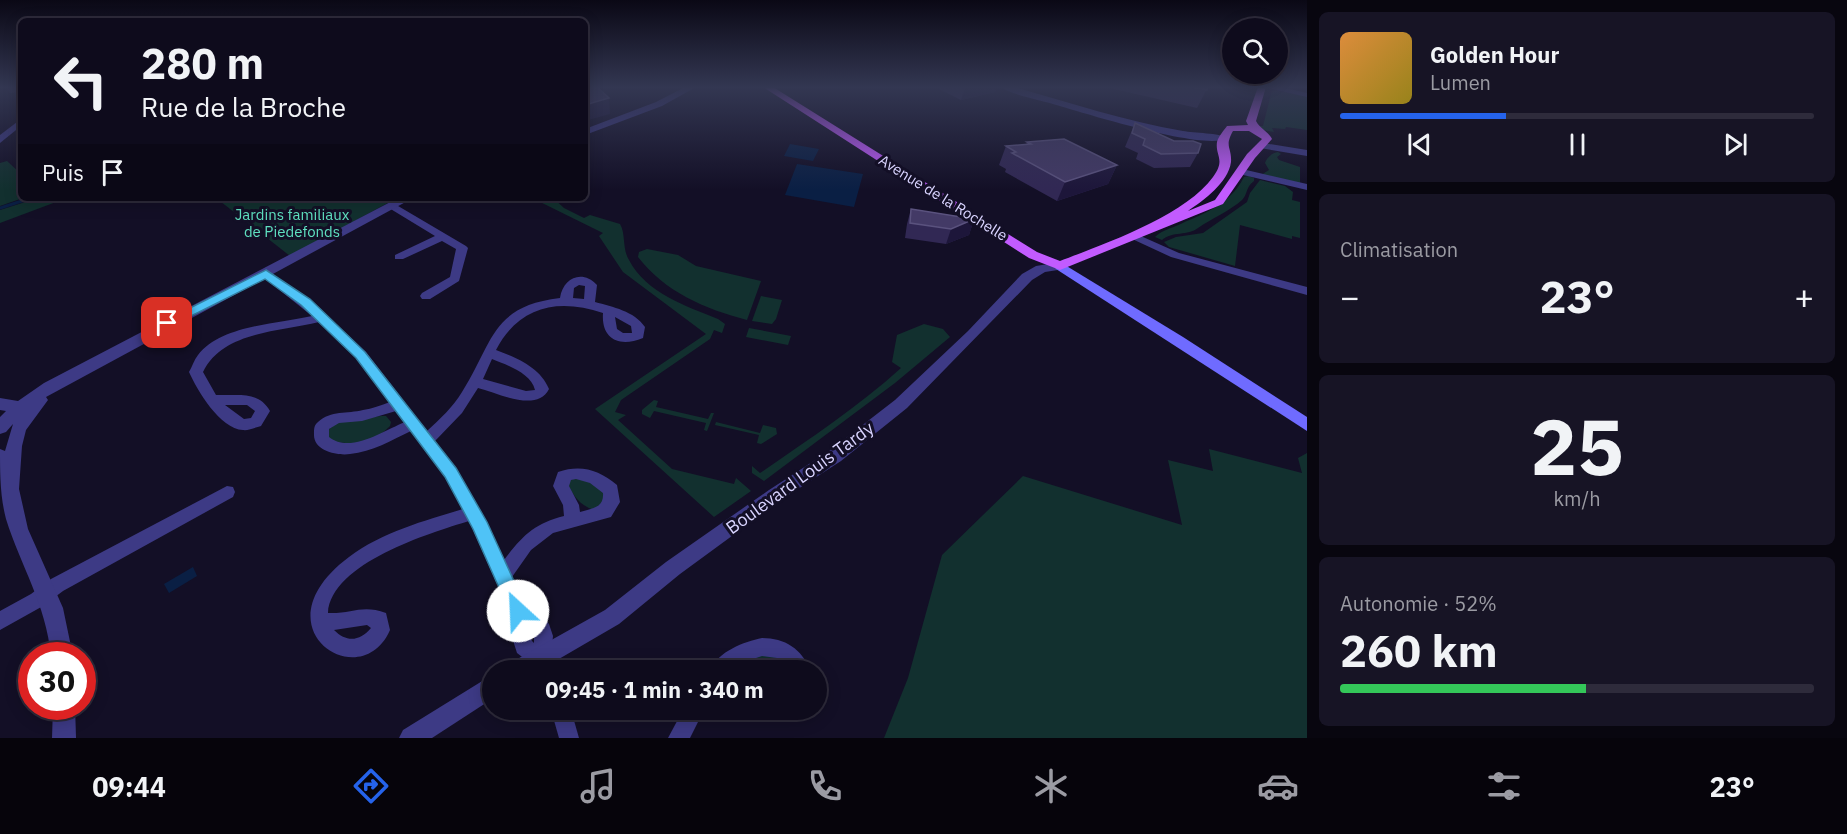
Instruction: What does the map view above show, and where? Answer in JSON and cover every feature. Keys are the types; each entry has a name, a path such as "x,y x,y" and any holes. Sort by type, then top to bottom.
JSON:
{"main road":[{"name":"Avenue de la Rochelle","path":"821,121 1034,255 1060,266"},
{"name":"Avenue de la Rochelle","path":"831,121 995,225 1041,251 1060,266 1307,425"},
{"path":"1239,127 1241,121"},
{"path":"1251,121 1261,137"},
{"path":"1134,236 1202,196 1217,181 1226,164 1223,144 1230,128 1239,127 1261,137"},
{"path":"1060,266 1219,202 1242,172 1261,137"},
{"path":"1223,144 1238,154 1251,155"}],"street":[{"path":"588,131 613,121"},
{"path":"1114,121 1223,144"},
{"path":"0,140 5,131"},
{"path":"1261,137 1307,144"},
{"path":"1261,137 1307,153"},
{"path":"1242,172 1307,187"},
{"path":"2,422 20,406 49,387 402,201"},
{"path":"393,206 462,248 456,277 426,296"},
{"path":"399,257 443,236"},
{"path":"1134,236 1149,245 1175,255 1307,291"},
{"name":"Boulevard Louis Tardy","path":"554,660 673,568 775,495 835,456 901,404 973,334 1027,277 1041,269 1060,266"},
{"path":"266,274 323,317 361,355 412,425 451,472 481,527 518,611 521,640 524,647 537,660"},
{"path":"566,302 568,287 580,281 591,285 591,297 588,304"},
{"path":"426,441 456,412 475,382 500,331 512,319 542,305 566,302 588,304 609,313"},
{"path":"214,399 201,385 196,372 203,357 217,345 244,334 323,317"},
{"path":"475,382 531,396 540,393 542,389 540,381 509,360 490,353"},
{"path":"10,487 15,438 21,423 33,407 69,377"},
{"path":"0,404 20,406"},
{"path":"397,405 362,416 336,418 322,426 321,439 336,450 348,450 412,425"},
{"path":"15,438 9,428 22,410 20,406"},
{"path":"0,456 10,487 17,524 29,557 47,592 60,642"},
{"path":"0,621 57,585 227,492"},
{"path":"321,621 319,611 322,600 330,587 357,561 391,542 472,513"},
{"path":"502,576 512,559 537,535 548,528 573,520"},
{"path":"732,660 738,654 755,647 765,646 786,653 795,660"},
{"path":"411,738 482,693"},
{"path":"64,720 64,738"},
{"path":"563,720 569,738"},
{"path":"678,738 688,720"}],"green space":[{"path":"1264,121 1307,121 1307,130 1272,128 1274,132 1263,130 1258,126 1263,126"},
{"path":"1278,152 1281,154 1277,157 1279,160 1300,167 1300,184 1261,175 1269,170 1265,163 1267,159"},
{"path":"7,161 18,171 18,200 0,206 0,163"},
{"path":"1244,177 1254,178 1254,181 1244,198 1232,207 1190,232 1170,235 1162,240 1155,237 1223,202 1238,187"},
{"path":"1260,180 1285,186 1293,192 1292,200 1300,202 1300,238 1292,236 1292,239 1240,225 1235,266 1169,247 1164,242 1176,237 1203,233 1247,202 1250,193"},
{"path":"28,201 56,202 0,223 0,210"},
{"name":"Jardins familiaux de Piedefonds","path":"220,201 391,201 290,256"},
{"path":"538,201 556,201 564,208 584,218 590,215 620,224 627,256 636,271 646,281 668,297 725,324 722,333 714,330 710,339 621,400 615,412 626,415 618,420 672,469 734,484 736,478 751,491 714,517 595,409 706,334 623,272 599,236 603,233"},
{"path":"647,249 678,255 696,266 761,281 747,320 701,304 673,289 638,257 639,252"},
{"path":"761,296 782,300 772,324 752,321"},
{"path":"924,324 943,329 950,337 895,383 764,481 752,473 752,466 760,473 832,423 885,382 901,368 892,362 897,335"},
{"path":"749,328 791,336 788,345 746,337"},
{"path":"654,400 658,401 656,407 708,419 711,413 714,413 707,431 704,430 706,423 654,411 650,418 642,414 642,410"},
{"path":"386,416 391,422 390,426 376,437 354,443 329,441 328,430 339,421"},
{"path":"716,422 760,433 763,425 776,428 777,434 761,444 757,443 759,435 715,425"},
{"path":"1209,449 1302,473 1298,458 1307,453 1307,738 884,738 908,678 942,555 1023,476 1182,525 1168,460 1213,471"},
{"path":"574,478 585,478 609,495 597,511 586,507 576,497 567,483"},
{"path":"766,652 783,660 746,660"}],"water":[{"path":"790,144 819,149 813,161 784,156"},
{"path":"797,164 863,174 854,207 785,195"},
{"path":"193,567 197,576 169,593 164,584"}],"building":[{"path":"1135,123 1174,141 1193,141 1201,144 1198,153 1161,154 1143,145 1145,139 1132,133"},
{"path":"1064,139 1117,165 1065,182 1012,153 1016,152 1006,146"},
{"path":"911,209 974,219 951,229 910,223"}],"waterway":[{"path":"0,208 22,201"}],"route":[{"path":"167,323 266,274 305,302 361,355 412,425 451,472 481,527 518,611"}]}
